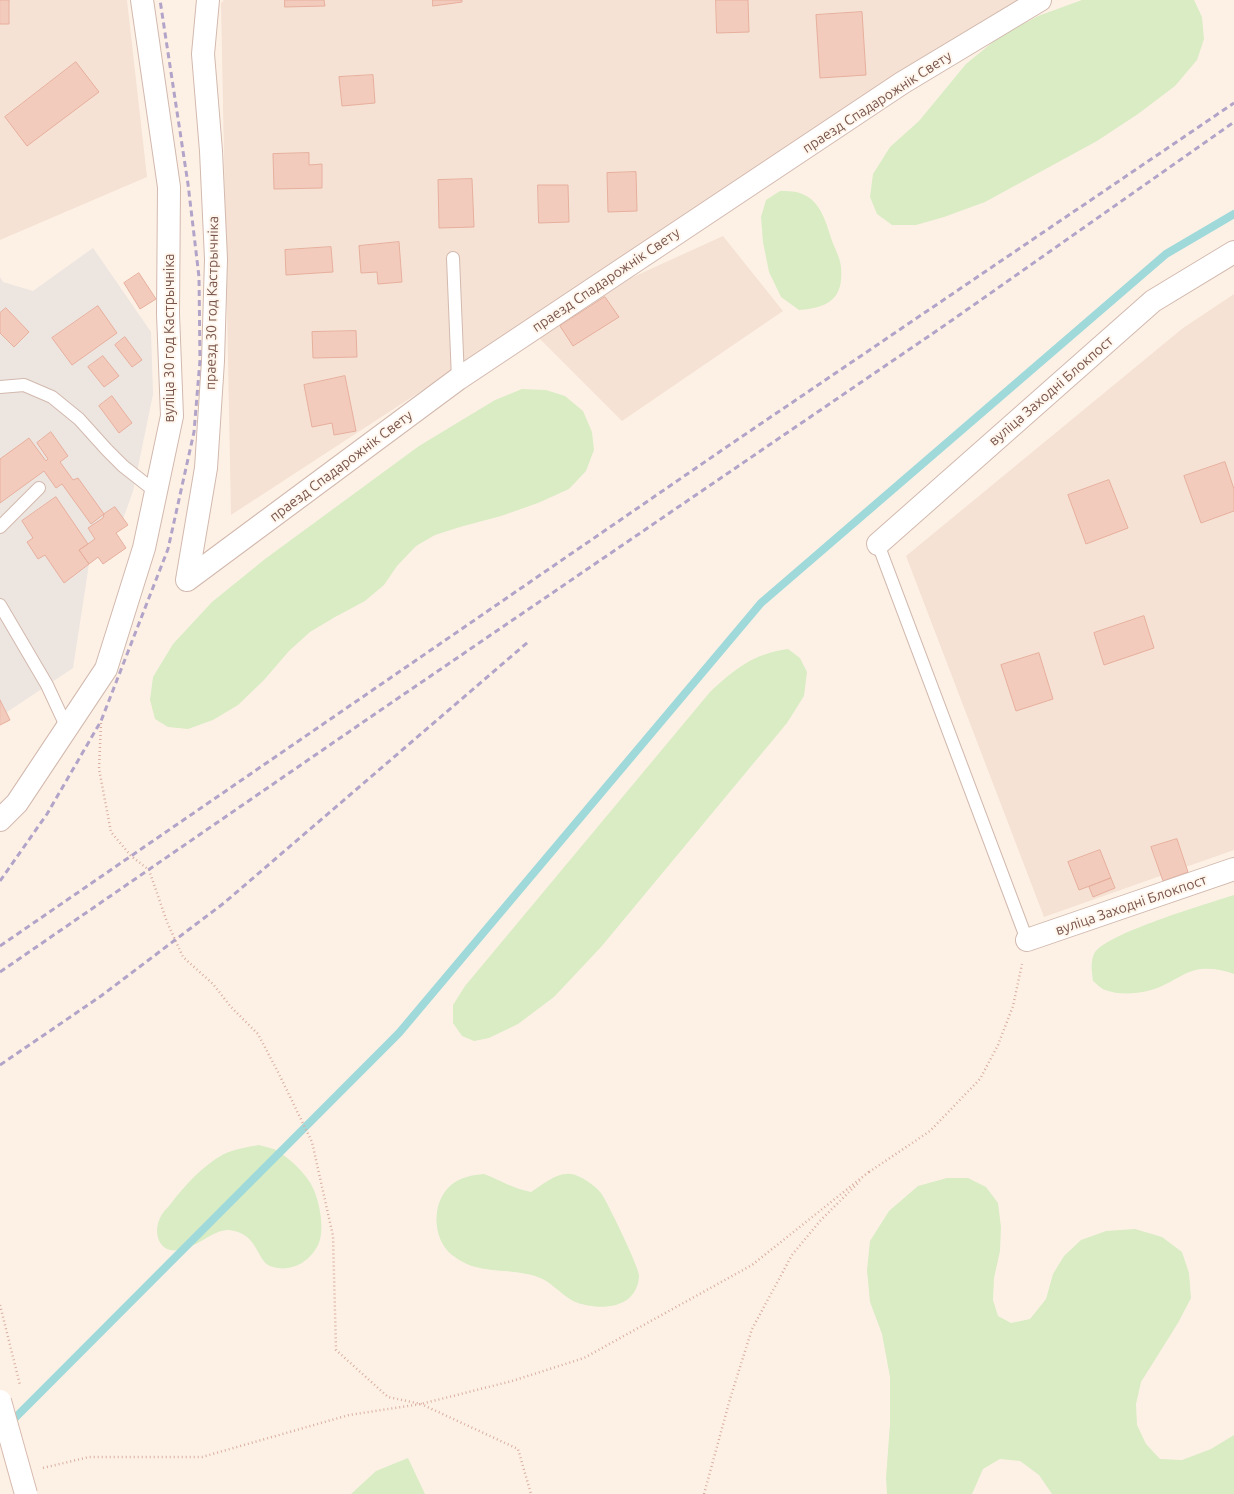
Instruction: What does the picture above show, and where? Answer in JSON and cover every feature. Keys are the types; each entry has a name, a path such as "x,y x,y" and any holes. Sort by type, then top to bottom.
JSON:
{"street":[{"name":"вуліца 30 год Кастрычніка","path":"67,728 106,669 144,548 172,416 168,314 169,187 142,0"},
{"name":"праезд 30 год Кастрычніка","path":"187,580 206,468 213,360 216,259 211,150 203,54 208,0"},
{"name":"праезд Спадарожнік Свету","path":"187,580 458,379 902,84 1040,0"},
{"name":"вуліца Заходні Блокпост","path":"878,544 1153,301 1234,252"},
{"path":"0,820 17,803 67,728"},
{"name":"вуліца Заходні Блокпост","path":"1027,940 1234,870"},
{"path":"0,1401 26,1494"}],"lane":[{"path":"453,258 458,379"},
{"path":"0,386 24,385 52,397 79,419 106,450 123,466 156,492"},
{"path":"0,527 39,488"},
{"path":"878,544 1027,940"},
{"path":"0,605 47,685 67,728"}],"path":[{"path":"101,721 99,769 111,832 130,856 149,870 167,922 183,957 213,984 231,1007 258,1034 280,1074 312,1142 333,1236 336,1350 388,1397 421,1404 518,1450 532,1494"},
{"path":"38,1469 89,1457 202,1457 349,1415 421,1404 512,1380 584,1358 752,1265 870,1171 930,1131 980,1080 998,1045 1013,1006 1027,940"},
{"path":"704,1494 730,1399 752,1329 792,1255 820,1221 870,1171"}],"shaded area":[{"path":"0,0 127,0 147,177 0,240"},
{"path":"224,0 1021,0 231,515 221,3"},
{"path":"723,236 783,311 622,421 539,338 633,277"},
{"path":"93,248 151,332 153,394 133,491 123,519 116,533 126,548 103,564 98,558 89,564 73,668 7,712 10,720 0,725 0,277 3,282 33,291"},
{"path":"1234,294 1234,850 1044,917 906,556 1183,328"}],"green space":[{"path":"1082,0 1194,0 1202,17 1204,39 1197,60 1175,86 1138,114 1097,141 985,202 944,217 916,225 892,225 877,214 870,197 873,174 890,147 919,121 966,64 999,37 1038,16"},
{"path":"780,191 793,191 800,193 807,196 815,203 824,217 839,260 841,267 841,278 840,287 837,294 832,300 818,307 799,310 781,297 769,272 763,242 761,217 766,200"},
{"path":"522,389 546,390 565,396 583,411 592,432 594,450 586,471 569,489 538,503 501,516 435,535 416,546 397,566 384,585 365,601 310,632 289,651 264,680 238,705 213,720 188,729 168,727 155,719 150,700 153,677 173,644 212,602 265,559 419,446 495,400"},
{"path":"788,649 800,658 807,672 804,696 787,723 601,947 554,997 518,1024 489,1038 474,1041 462,1036 453,1023 453,1005 465,986 710,692 737,669 755,658 776,651"},
{"path":"1234,895 1234,974 1214,969 1197,970 1161,986 1137,993 1112,992 1100,988 1093,981 1092,961 1094,954 1102,946 1116,937 1158,920"},
{"path":"259,1145 276,1150 286,1157 302,1172 313,1187 320,1213 321,1231 318,1245 311,1255 302,1263 295,1266 288,1268 273,1267 263,1260 252,1242 247,1237 229,1230 216,1233 196,1244 182,1249 169,1250 164,1247 160,1242 157,1231 160,1218 164,1211 187,1184 208,1164 224,1154 237,1149"},
{"path":"484,1174 513,1187 531,1192 555,1177 565,1174 579,1176 588,1181 601,1193 629,1248 638,1270 638,1282 633,1294 622,1303 616,1305 601,1307 586,1305 573,1301 550,1284 535,1276 524,1273 492,1270 472,1266 462,1262 452,1255 445,1248 438,1230 436,1220 440,1201 444,1192 455,1182 467,1177"},
{"path":"947,1178 968,1178 986,1187 998,1203 1001,1227 1000,1251 994,1278 993,1300 998,1316 1011,1323 1030,1319 1046,1299 1053,1274 1064,1256 1081,1240 1106,1231 1135,1229 1162,1237 1182,1252 1189,1273 1191,1298 1178,1323 1141,1382 1136,1404 1137,1425 1146,1444 1160,1459 1182,1460 1211,1449 1234,1435 1234,1494 1052,1494 1039,1475 1020,1461 1000,1459 983,1469 972,1494 887,1494 886,1478 890,1424 890,1377 882,1334 870,1302 867,1270 870,1241 889,1211 918,1186"},
{"path":"408,1458 425,1494 351,1494 376,1471"}],"building":[{"path":"0,0 9,0 9,24 0,24"},
{"path":"285,0 324,0 325,6 285,7"},
{"path":"433,0 462,0 462,2 433,6"},
{"path":"716,0 748,0 749,32 717,33"},
{"path":"862,12 866,75 820,78 816,15"},
{"path":"76,62 99,92 27,146 5,117"},
{"path":"373,75 375,103 342,106 339,77"},
{"path":"309,153 309,165 322,164 322,188 274,189 273,154"},
{"path":"636,172 637,211 608,212 607,173"},
{"path":"472,179 474,227 439,228 438,180"},
{"path":"538,185 568,185 569,222 539,223"},
{"path":"399,242 402,282 378,284 377,272 361,273 359,246"},
{"path":"331,247 333,272 286,275 285,250"},
{"path":"139,273 156,299 140,309 124,283"},
{"path":"605,297 619,317 573,346 560,326"},
{"path":"98,306 117,333 72,365 52,338"},
{"path":"6,308 29,332 14,347 0,333 0,313"},
{"path":"356,331 357,357 313,358 312,332"},
{"path":"125,337 142,360 132,367 115,345"},
{"path":"103,356 119,376 104,387 88,367"},
{"path":"345,376 356,431 334,435 332,423 312,427 304,385"},
{"path":"112,396 132,423 119,433 99,406"},
{"path":"51,432 68,456 60,462 73,480 78,478 104,514 91,524 62,484 56,488 44,471 0,503 0,459 29,438 46,461 48,459 37,443"},
{"path":"1225,462 1234,489 1234,511 1201,523 1184,476"},
{"path":"1109,480 1128,528 1086,544 1068,495"},
{"path":"56,497 88,544 79,550 89,564 64,583 45,555 38,559 27,542 33,538 22,521"},
{"path":"115,507 128,525 116,533 126,548 103,564 98,557 89,564 79,550 95,539 88,528 103,518 104,514"},
{"path":"1144,616 1154,648 1104,665 1094,633"},
{"path":"1039,653 1053,699 1016,711 1001,665"},
{"path":"0,700 10,720 0,725"},
{"path":"1177,839 1188,872 1163,881 1151,847"},
{"path":"1100,850 1111,878 1079,890 1068,862"},
{"path":"1111,878 1115,888 1093,897 1089,887"}],"waterway":[{"path":"9,1424 399,1033 761,603 1166,254 1234,214"}],"railway":[{"path":"0,881 47,814 101,721 168,549 194,432 200,360 199,277 188,184 160,0"},
{"path":"0,946 728,446 1234,103"},
{"path":"0,972 948,323 1234,122"},
{"path":"0,1065 101,996 224,903 528,642"}]}
